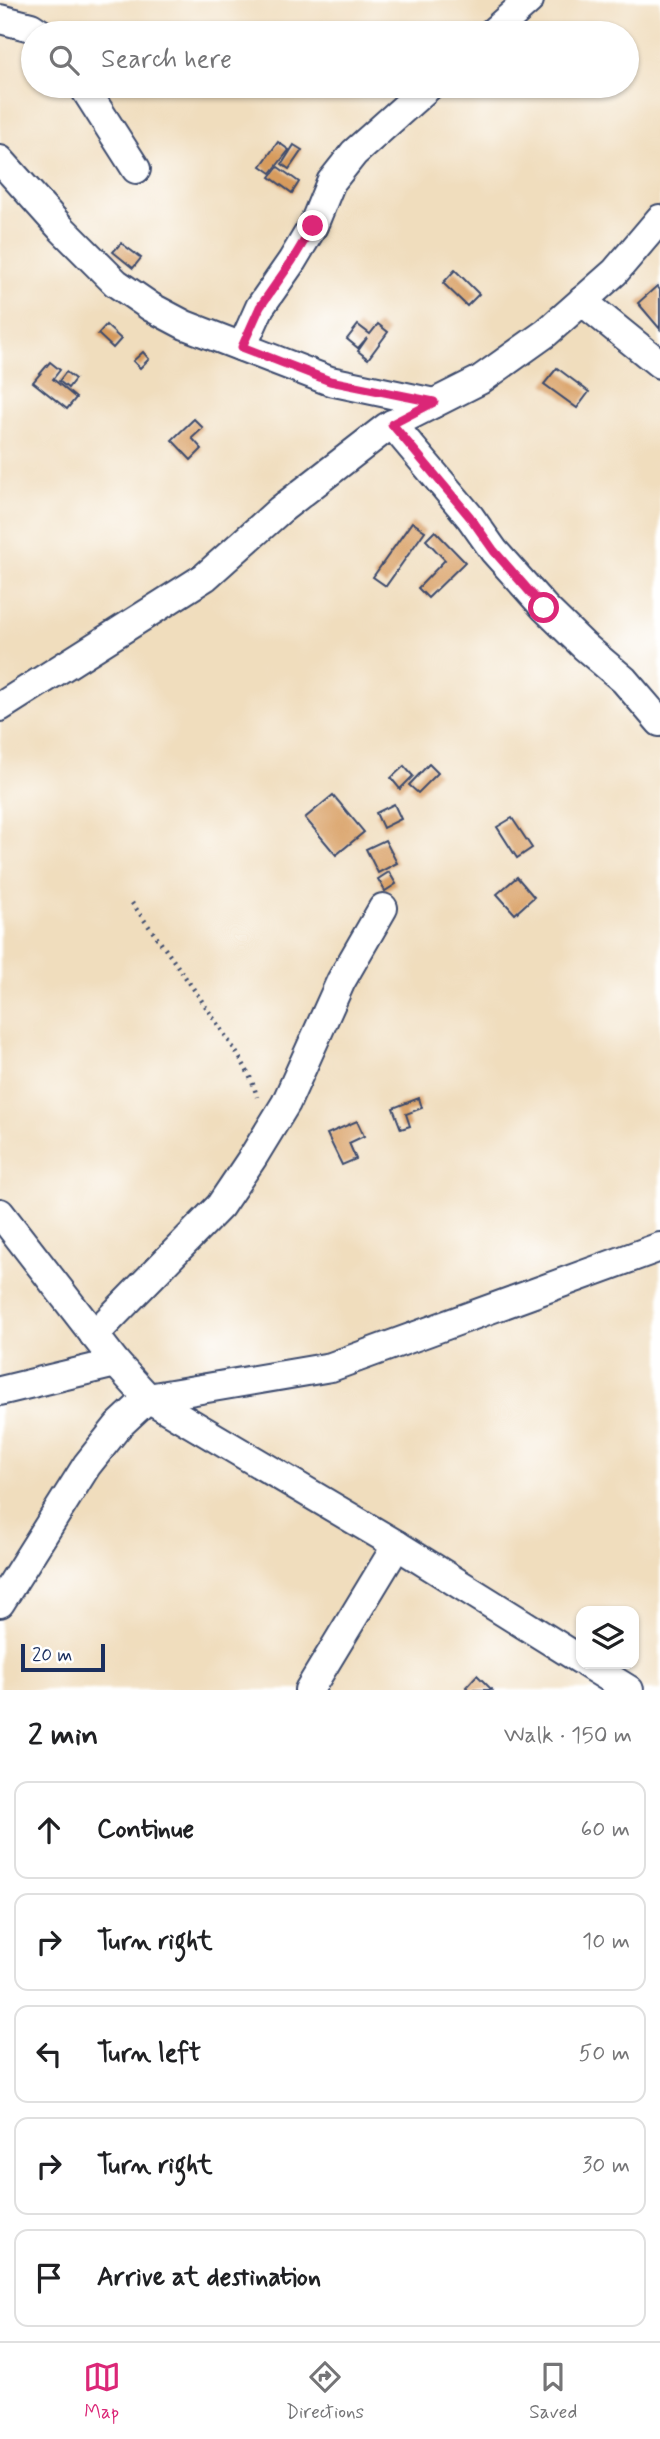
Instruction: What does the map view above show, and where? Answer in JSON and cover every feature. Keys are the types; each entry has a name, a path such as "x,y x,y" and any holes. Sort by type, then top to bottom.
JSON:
{"street":[{"path":"0,5 11,0"},
{"path":"505,21 529,0"},
{"path":"0,19 21,25"},
{"path":"91,98 136,169"},
{"path":"242,347 260,307 313,226 331,182 355,153 416,98"},
{"path":"0,160 60,227 116,283 151,307 185,325 330,381 434,402"},
{"path":"0,708 205,577 280,510 392,424 480,380 546,333 615,272 660,219"},
{"path":"582,301 660,364"},
{"path":"392,424 470,517 494,551 544,608 583,646 624,680 660,722"},
{"path":"93,1335 220,1206 286,1103 341,981 383,908"},
{"path":"0,1213 93,1335 148,1398 397,1545 576,1657"},
{"path":"0,1603 88,1465 118,1426 148,1398 331,1367 660,1247"},
{"path":"0,1391 116,1363"},
{"path":"309,1690 397,1545"},
{"path":"595,1669 629,1690"}],"path":[{"path":"132,903 253,1079 266,1135"}],"building":[{"path":"278,142 289,150 271,173 261,166"},
{"path":"294,145 302,150 289,169 282,164"},
{"path":"278,167 299,182 292,193 270,177"},
{"path":"121,243 141,258 133,268 113,252"},
{"path":"455,270 479,294 467,306 443,283"},
{"path":"657,286 660,290 660,329 638,303"},
{"path":"378,324 388,332 368,359 358,351 367,338 358,348 347,339 358,325 370,334"},
{"path":"106,325 121,339 113,348 98,334"},
{"path":"143,352 149,359 140,368 133,361"},
{"path":"50,362 60,370 53,379 76,398 67,409 33,382"},
{"path":"557,368 589,392 577,408 544,384"},
{"path":"66,372 75,379 68,388 59,381"},
{"path":"194,419 203,428 192,438 202,449 191,460 172,440"},
{"path":"412,522 425,531 386,586 373,577"},
{"path":"435,531 465,562 428,598 418,588 445,560 426,540"},
{"path":"429,764 438,773 418,793 409,785"},
{"path":"404,766 413,776 400,789 391,778"},
{"path":"333,795 364,832 336,855 305,818"},
{"path":"394,804 401,819 383,828 376,813"},
{"path":"512,818 532,848 517,858 497,827"},
{"path":"385,840 397,863 378,873 366,849"},
{"path":"389,872 396,884 385,891 378,879"},
{"path":"517,877 534,897 515,914 497,894"},
{"path":"419,1098 422,1108 406,1114 410,1126 401,1129 393,1108"},
{"path":"357,1121 364,1136 349,1143 356,1159 342,1165 327,1134"},
{"path":"477,1675 492,1690 469,1690 466,1687"}],"route":[{"path":"313,226 260,307 242,347 330,381 434,402 392,424 470,517 494,551 544,608"}]}
